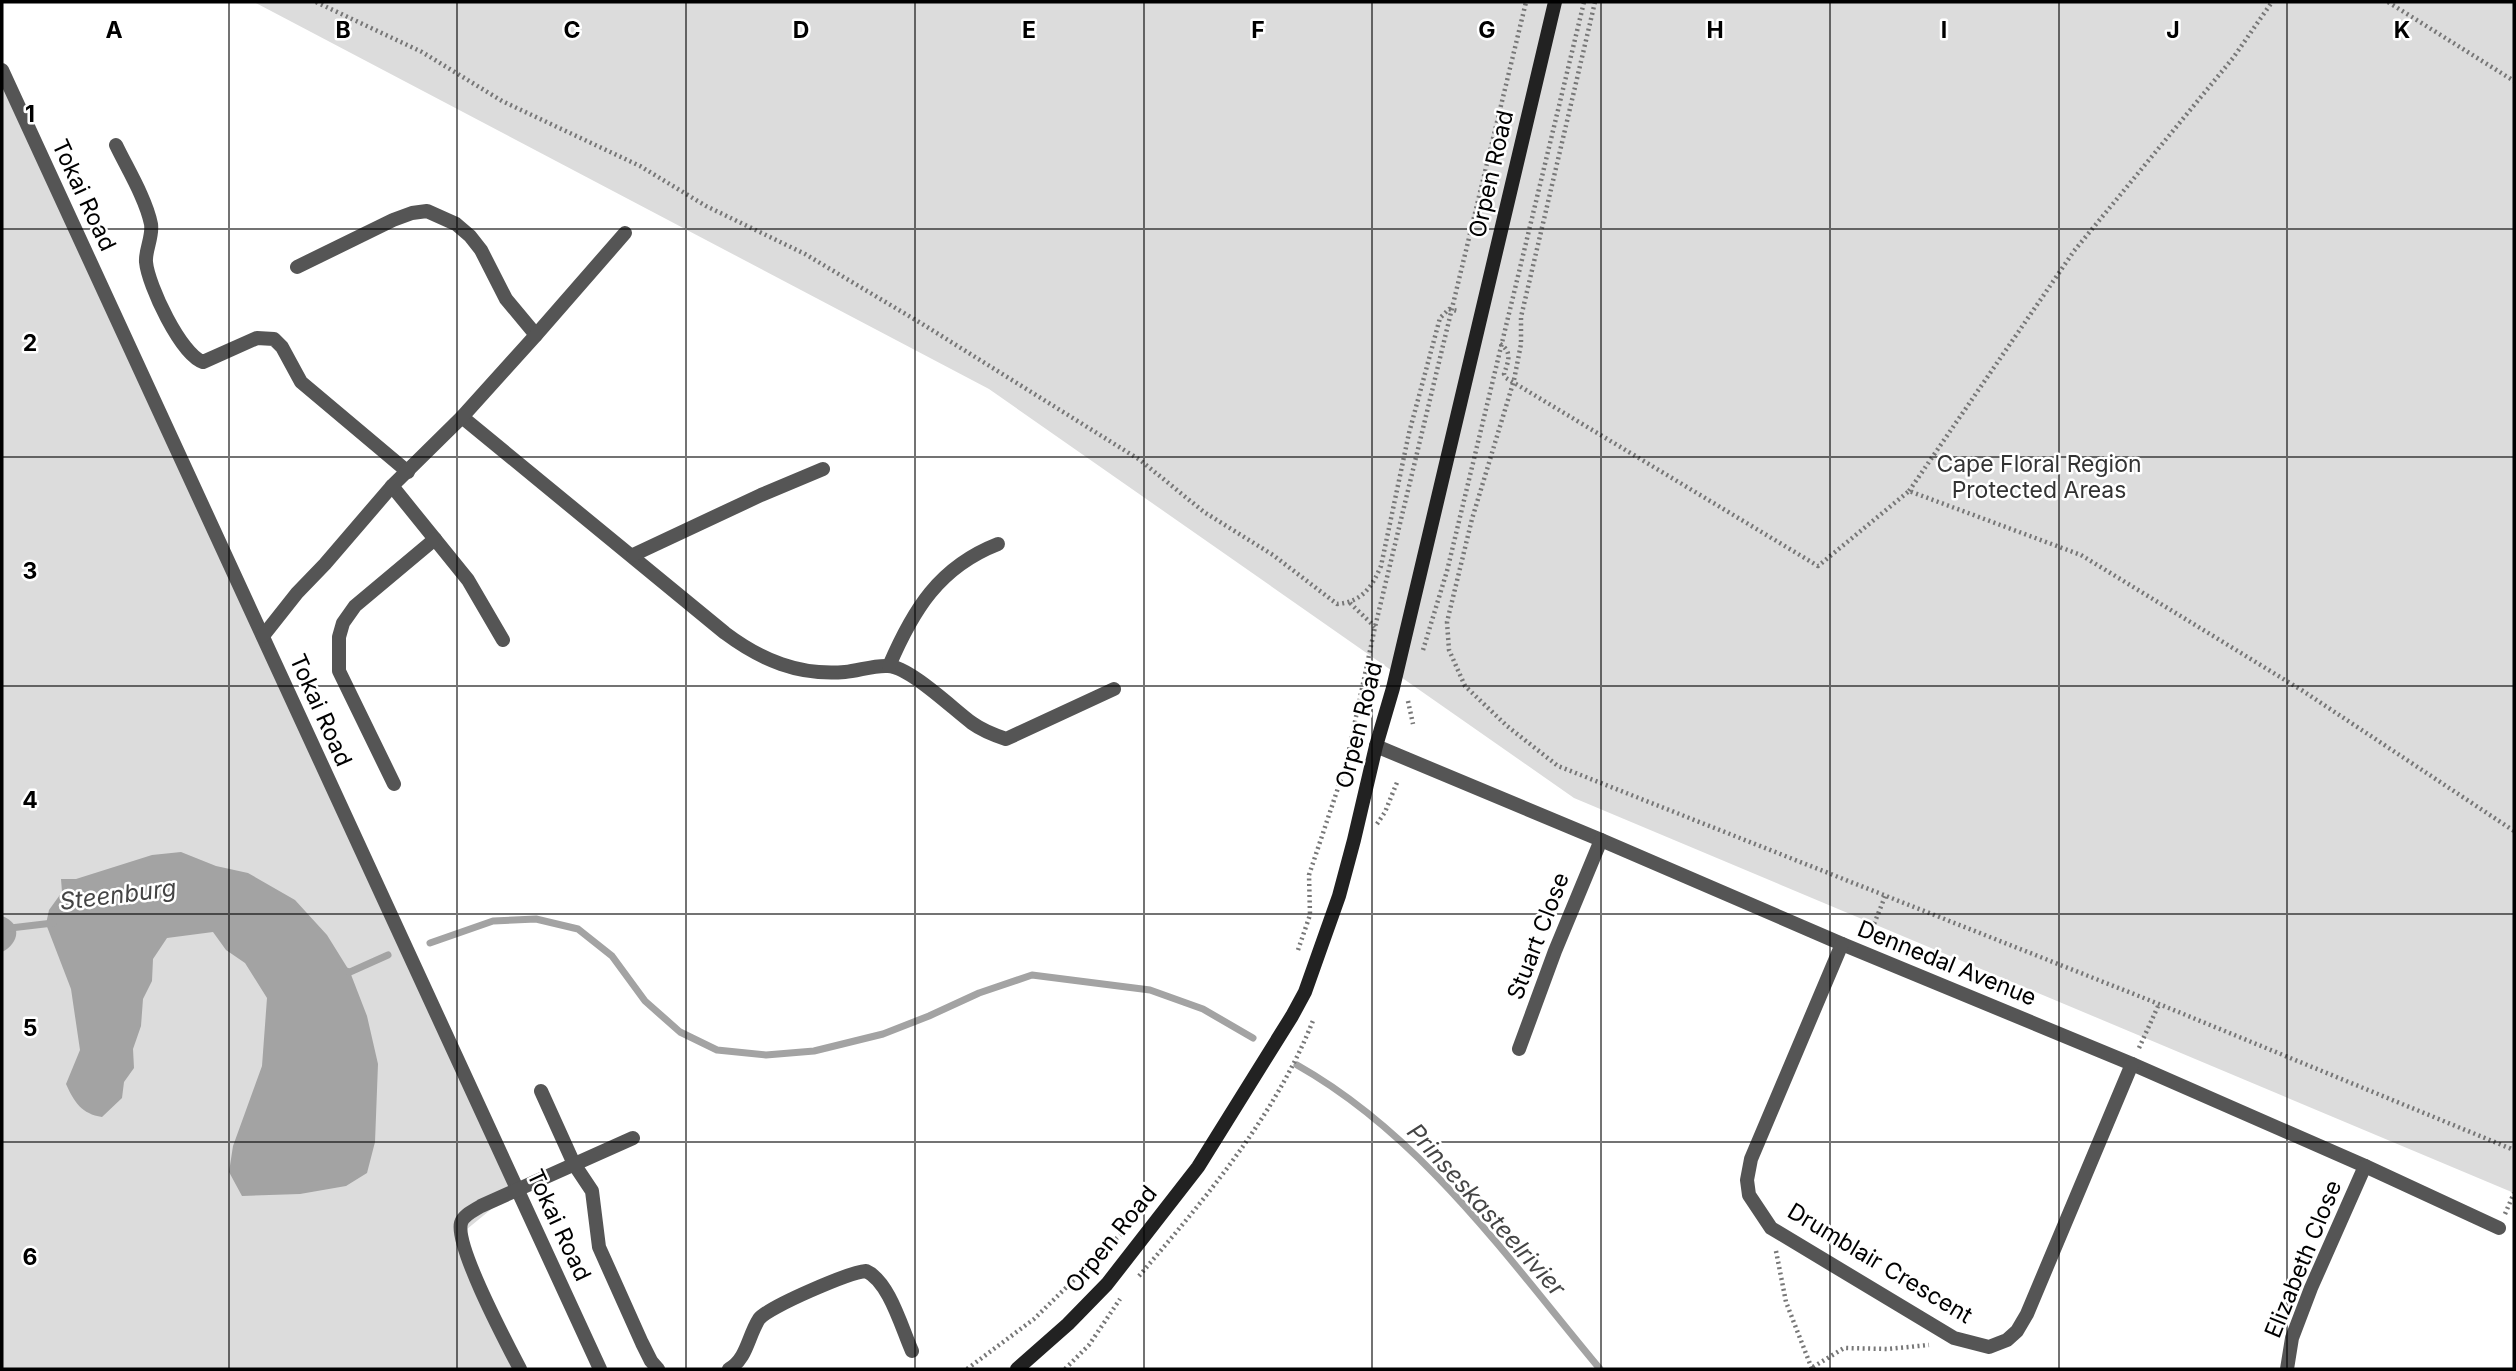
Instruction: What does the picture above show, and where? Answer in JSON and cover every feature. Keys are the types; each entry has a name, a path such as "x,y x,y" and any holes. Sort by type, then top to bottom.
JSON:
{"main road":[{"name":"Orpen Road","path":"1017,1369 1068,1324 1107,1284 1198,1167 1305,992 1339,896 1393,688 1555,2"}],"street":[{"name":"Tokai Road","path":"2,70 600,1369"},
{"path":"116,145 151,225 146,261 151,278 165,315 192,357 203,362 257,338 274,339 282,347 307,388 408,472"},
{"path":"297,267 393,220 427,211 456,224 470,236 481,250 506,299 537,335"},
{"path":"262,636 392,486 462,417 625,233"},
{"path":"462,417 724,633 769,662 826,674 889,666 915,678 988,734 1006,739 1114,689"},
{"path":"632,555 823,469"},
{"path":"392,486 468,580 503,640"},
{"path":"394,784 339,671 339,637 342,623 355,606 435,539"},
{"path":"889,666 911,620 946,573 976,553 998,544"},
{"name":"Dennedal Avenue","path":"1376,746 2132,1064 2499,1228"},
{"name":"Stuart Close","path":"1519,1049 1555,951 1601,840"},
{"name":"Drumblair Crescent","path":"1842,944 1751,1159 1747,1180 1749,1195 1771,1228 1954,1338 1989,1347 2018,1331 2132,1064"},
{"path":"541,1091 574,1164 592,1192 598,1247 647,1352 658,1369"},
{"path":"520,1369 484,1295 461,1234 461,1222 466,1216 517,1188 633,1138"},
{"name":"Elizabeth Close","path":"2287,1369 2292,1338 2311,1288 2365,1166"},
{"path":"729,1369 740,1360 752,1332 764,1314 859,1271 866,1271 878,1279 912,1351"}],"path":[{"path":"316,2 422,52 502,101 640,166 706,206 805,254 936,332 1140,460 1204,512 1273,555 1337,604 1350,603 1365,593 1373,584 1381,565 1409,433 1440,318 1449,309 1456,310"},
{"path":"1297,953 1310,915 1309,875 1346,764 1375,627 1456,310 1526,2"},
{"path":"1419,660 1447,571 1584,2"},
{"path":"1595,2 1521,317 1521,344 1514,380 1472,519 1447,622 1449,650 1465,686 1507,726 1558,766 2160,1004 2514,1150"},
{"path":"1500,344 1507,348 1509,353 1504,374 1818,566 1909,491 2074,251 2233,58 2272,2"},
{"path":"2388,2 2514,81"},
{"path":"1909,491 2081,555 2303,691 2514,831"},
{"path":"1350,603 1375,627"},
{"path":"1408,691 1413,724"},
{"path":"1863,953 1886,894"},
{"path":"2132,1064 2160,1004"},
{"path":"1771,1228 1786,1302 1812,1368 1844,1348 1935,1346"},
{"path":"968,1369 1034,1319 1126,1230"}],"green space":[{"name":"Cape Floral Region Protected Areas","path":"254,2 2514,2 2514,1193 1574,798 989,389"},
{"path":"2,67 517,1188 461,1234 516,1369 2,1369"}],"water":[{"path":"181,852 216,866 248,873 295,900 327,935 350,972 367,1016 378,1064 375,1142 367,1173 346,1186 300,1194 242,1196 229,1172 233,1146 262,1066 267,998 245,963 226,950 213,932 167,938 153,959 152,981 143,999 141,1026 133,1049 134,1068 124,1082 122,1098 102,1117 84,1110 66,1084 80,1050 71,989 46,924 49,910 62,892 61,879 76,879 152,855"},
{"path":"2,916 13,923 16,933 12,944 2,952"}],"waterway":[{"name":"Prinseskasteelrivier","path":"430,943 493,921 536,919 578,929 612,956 645,1001 680,1032 717,1050 766,1055 814,1051 883,1034 979,993 1032,975 1150,990 1203,1009 1253,1038"},
{"name":"Steenburg","path":"2,929 53,923"},
{"name":"Prinseskasteelrivier","path":"343,970 350,972 388,955"},
{"name":"Prinseskasteelrivier","path":"1297,1065 1342,1094 1385,1127 1424,1164 1462,1203 1600,1369"}]}
